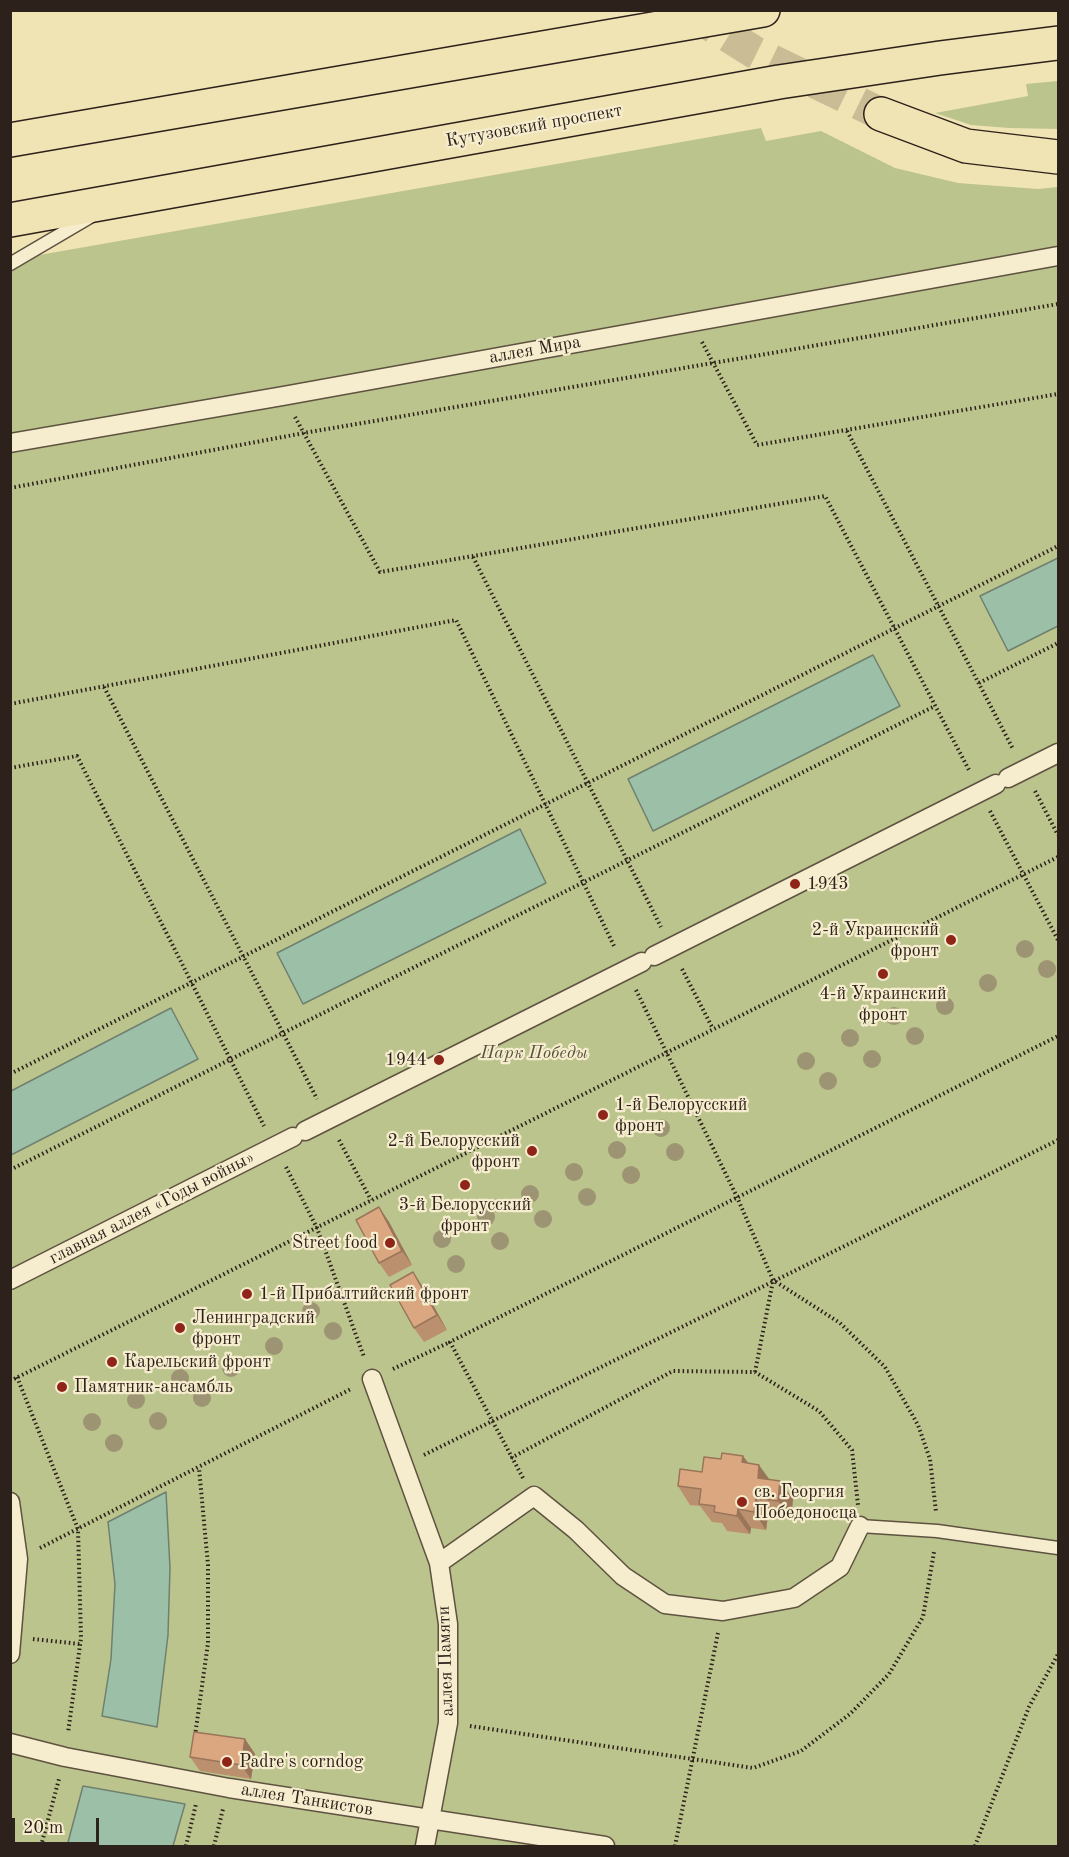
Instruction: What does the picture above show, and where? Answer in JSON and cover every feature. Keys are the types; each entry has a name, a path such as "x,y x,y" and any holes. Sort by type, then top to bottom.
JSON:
{"main road":[{"path":"10,140 763,10"},
{"name":"Кутузовский проспект","path":"10,220 779,82 1059,43"},
{"path":"881,114 966,146 1059,157"}],"street":[{"name":"аллея Мира","path":"10,443 1059,256"},
{"name":"главная аллея «Годы войны»","path":"10,1280 1059,753"},
{"name":"аллея Памяти","path":"372,1379 440,1563 448,1624 448,1723 425,1846"},
{"path":"440,1563 534,1496 576,1530 623,1576 665,1604 723,1611 794,1598 840,1567 860,1526"},
{"path":"10,1502 18,1559 11,1645"},
{"name":"аллея Танкистов","path":"10,1743 64,1757 229,1788 605,1846"}],"lane":[{"path":"10,264 117,201"},
{"path":"860,1526 938,1531 1059,1548"}],"path":[{"path":"10,488 304,434 1059,304"},
{"path":"692,322 757,445 1059,394"},
{"path":"283,396 380,572 825,496 935,706 995,785 1024,874 1059,940"},
{"path":"847,431 979,683 1059,643"},
{"path":"10,1074 1059,546"},
{"path":"473,557 713,1029"},
{"path":"10,704 456,620 583,883 641,963 666,1053 737,1197 773,1280 755,1372"},
{"path":"104,687 371,1200"},
{"path":"10,1170 935,706"},
{"path":"10,768 77,756 316,1228 372,1379"},
{"path":"10,1381 1059,857"},
{"path":"18,1559 372,1379 1059,1036"},
{"path":"405,1464 1059,1140"},
{"path":"450,1342 511,1458 534,1496"},
{"path":"511,1458 673,1371 755,1372 819,1411 852,1450 860,1526"},
{"path":"17,1377 78,1528 80,1644 64,1757 41,1846"},
{"path":"186,1846 195,1782 208,1643 208,1565 199,1468"},
{"path":"675,1846 723,1611"},
{"path":"11,1645 80,1644"},
{"path":"975,1846 1029,1707 1059,1654"},
{"path":"214,1846 229,1788"}],"green space":[{"path":"1058,81 1058,129 971,125 935,113 1028,96 1026,84"},
{"name":"Парк Победы","path":"761,128 766,141 821,131 895,168 958,183 1038,189 1058,187 1058,1846 11,1846 11,260"}],"shaded area":[{"path":"1058,558 1058,626 1008,651 980,596"},
{"path":"873,655 900,706 653,831 628,779"},
{"path":"520,829 546,883 303,1004 277,953"},
{"path":"171,1008 198,1059 11,1155 11,1091"},
{"path":"166,1492 170,1568 168,1635 157,1727 102,1716 111,1659 115,1584 108,1522"},
{"path":"83,1786 185,1804 173,1846 67,1846"}],"building":[{"path":"379,1207 402,1251 379,1263 356,1220"},
{"path":"413,1272 437,1315 414,1328 390,1285"},
{"path":"722,1453 743,1456 742,1462 759,1465 758,1478 780,1481 778,1501 756,1498 754,1512 738,1509 737,1516 714,1512 715,1506 699,1504 701,1489 678,1486 680,1469 702,1472 704,1457 721,1459"},
{"path":"194,1732 245,1739 241,1765 190,1757"}],"tunnel":[{"path":"687,10 754,52 881,114"}],"place":[{"name":"1943","path":"795,884"},
{"name":"2-й Украинский фронт","path":"951,940"},
{"name":"4-й Украинский фронт","path":"883,974"},
{"name":"1944","path":"439,1060"},
{"name":"1-й Белорусский фронт","path":"603,1115"},
{"name":"2-й Белорусский фронт","path":"532,1151"},
{"name":"3-й Белорусский фронт","path":"465,1185"},
{"name":"Street food","path":"390,1243"},
{"name":"1-й Прибалтийский фронт","path":"247,1294"},
{"name":"Ленинградский фронт","path":"180,1328"},
{"name":"Карельский фронт","path":"112,1362"},
{"name":"Памятник-ансамбль","path":"62,1387"},
{"name":"св. Георгия Победоносца","path":"742,1502"},
{"name":"Padre's corndog","path":"227,1762"}]}
